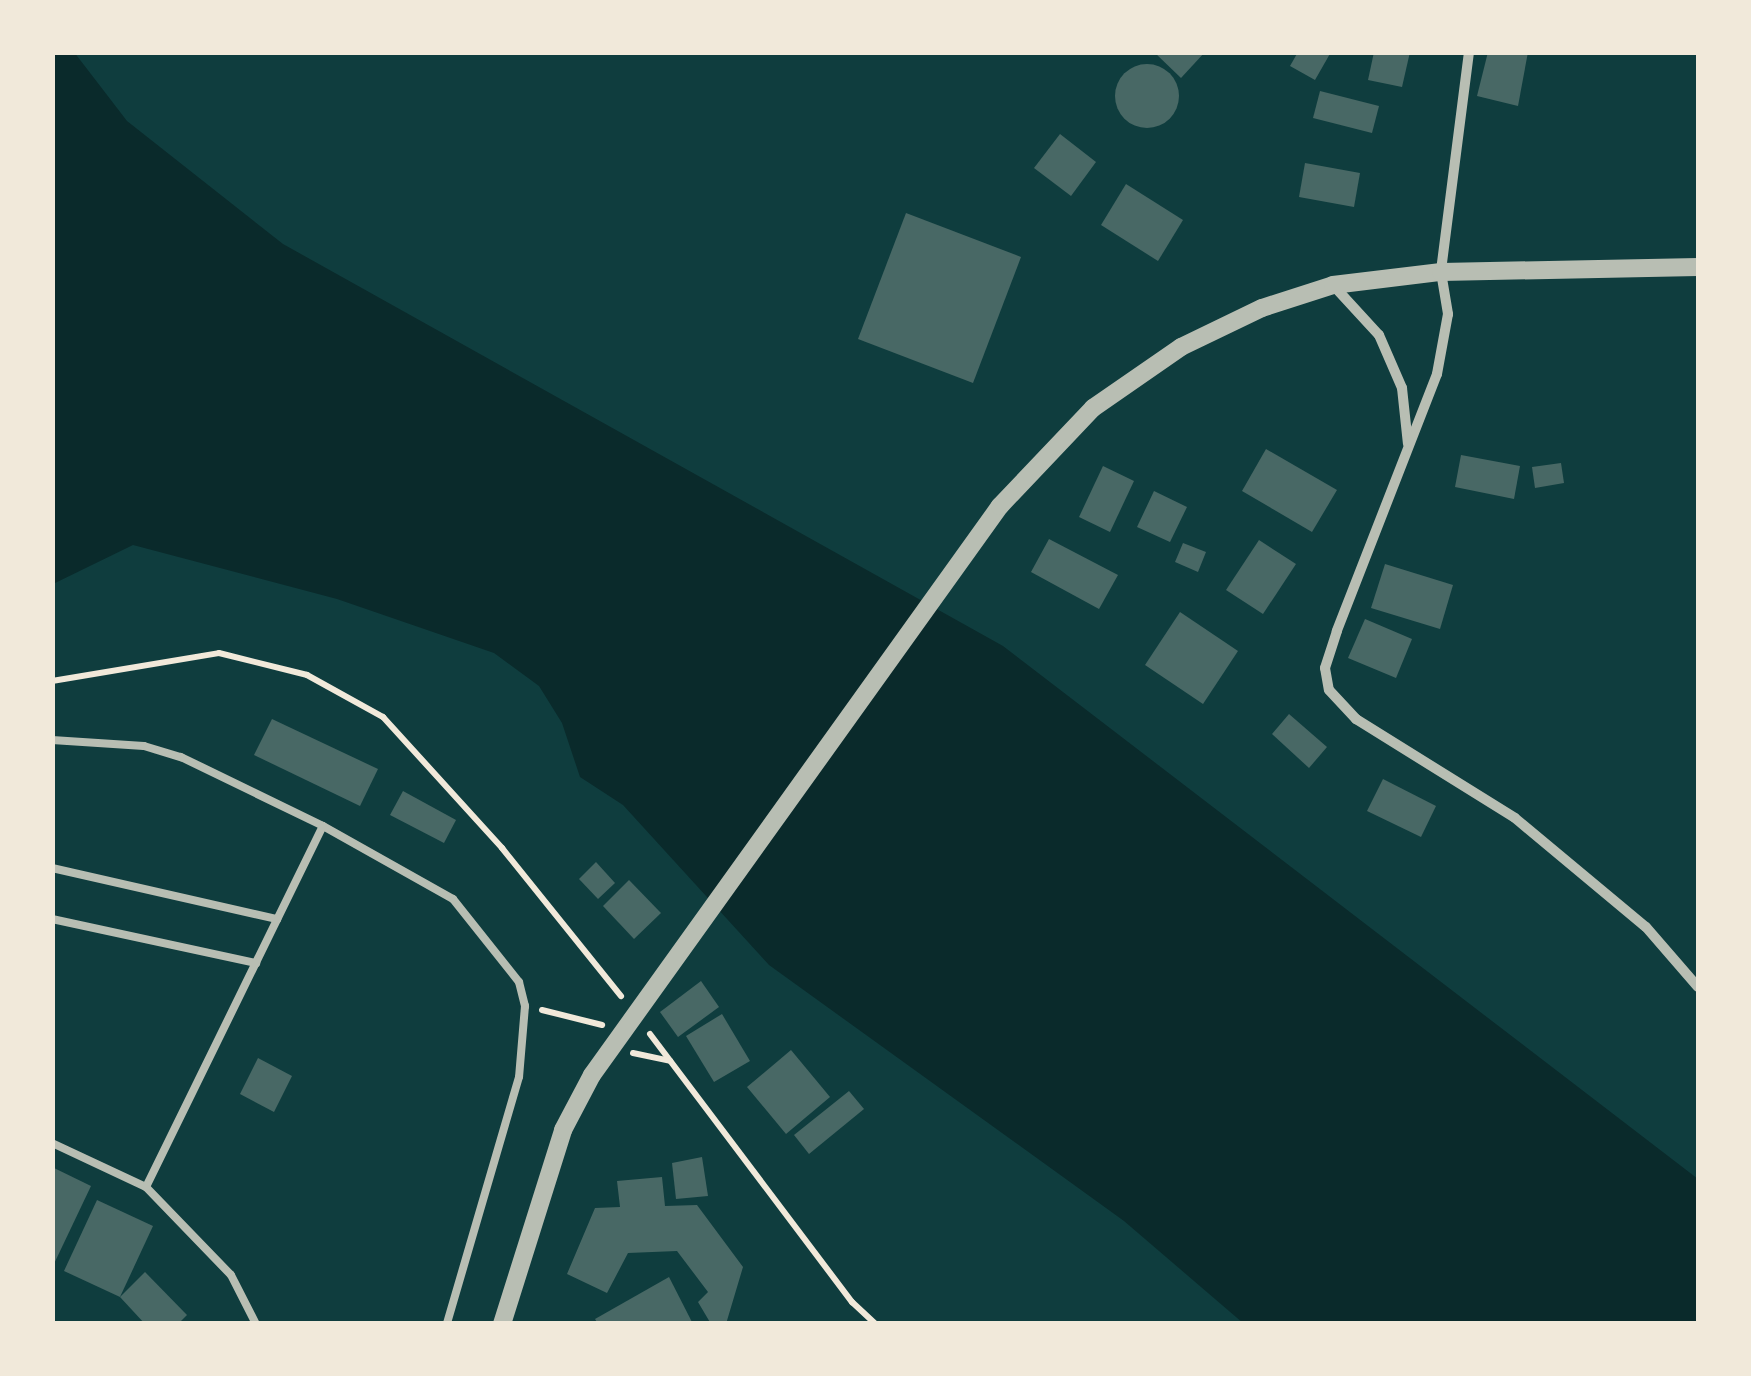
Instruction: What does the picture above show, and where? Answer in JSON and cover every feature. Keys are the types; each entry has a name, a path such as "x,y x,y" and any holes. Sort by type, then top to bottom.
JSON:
{"street":[{"path":"1469,52 1441,272 1448,314 1442,344 1408,446 1337,631 1325,668 1329,690 1356,719 1515,818 1646,927 1698,986"},
{"path":"502,1324 563,1130 592,1075 1000,506 1053,444 1141,370 1181,347 1262,308 1333,285 1441,272 1698,267"},
{"path":"1333,285 1379,335 1402,388 1408,446"}],"lane":[{"path":"52,740 144,746 181,756 323,826 453,899 519,982 525,1006 519,1077 446,1324"},
{"path":"146,1187 323,826"},
{"path":"52,868 278,918"},
{"path":"52,919 256,963"},
{"path":"52,1143 146,1187 231,1275 256,1324"}],"path":[{"path":"52,681 220,653 307,675 383,716 502,848 620,994"},
{"path":"525,1006 605,1026"},
{"path":"653,1038 852,1302 876,1324"},
{"path":"629,1052 671,1061"}],"water":[{"path":"74,52 127,121 283,244 1003,646 1698,1179 1698,1323 1243,1323 1124,1221 769,965 623,805 580,777 562,723 539,686 494,653 337,599 133,545 53,584 52,53"}],"building":[{"path":"1154,52 1205,52 1181,78"},
{"path":"1298,52 1331,52 1315,80 1290,66"},
{"path":"1374,52 1410,52 1402,87 1368,80"},
{"path":"1488,52 1528,52 1518,106 1477,96"},
{"path":"1147,64 1170,73 1179,96 1170,119 1147,128 1124,119 1115,96 1124,73"},
{"path":"1320,91 1379,106 1372,133 1313,118"},
{"path":"1060,134 1096,162 1071,196 1034,168"},
{"path":"1305,163 1360,173 1354,207 1299,197"},
{"path":"1126,184 1183,220 1158,261 1101,225"},
{"path":"906,213 1021,257 973,383 858,339"},
{"path":"1266,449 1337,490 1312,532 1242,491"},
{"path":"1461,455 1520,466 1514,499 1455,487"},
{"path":"1561,463 1564,483 1535,488 1532,467"},
{"path":"1103,466 1134,481 1110,532 1079,517"},
{"path":"1154,491 1187,507 1170,542 1137,527"},
{"path":"1049,539 1118,575 1099,609 1031,572"},
{"path":"1259,540 1296,564 1263,614 1226,590"},
{"path":"1183,543 1206,552 1198,572 1175,562"},
{"path":"1385,564 1453,585 1440,629 1371,608"},
{"path":"1180,612 1238,651 1203,704 1145,665"},
{"path":"1365,619 1412,639 1396,678 1348,658"},
{"path":"1289,714 1327,747 1309,768 1272,734"},
{"path":"272,719 378,769 360,806 254,755"},
{"path":"1383,779 1436,806 1421,837 1367,811"},
{"path":"403,791 456,820 444,843 390,815"},
{"path":"596,862 615,883 598,899 579,879"},
{"path":"629,880 661,913 634,939 603,906"},
{"path":"701,981 719,1007 678,1037 660,1012"},
{"path":"722,1014 750,1061 714,1082 686,1036"},
{"path":"791,1050 830,1097 786,1134 747,1087"},
{"path":"258,1058 292,1076 274,1112 240,1094"},
{"path":"849,1091 864,1109 809,1154 794,1135"},
{"path":"702,1157 708,1196 676,1199 672,1163"},
{"path":"52,1167 91,1186 52,1268"},
{"path":"662,1177 665,1206 697,1205 743,1267 726,1324 711,1324 698,1302 708,1292 677,1251 628,1253 607,1293 567,1274 595,1208 620,1207 617,1181"},
{"path":"97,1200 153,1226 120,1297 64,1271"},
{"path":"145,1272 187,1315 178,1324 145,1324 120,1297"},
{"path":"669,1277 693,1324 598,1324 595,1319"}]}
